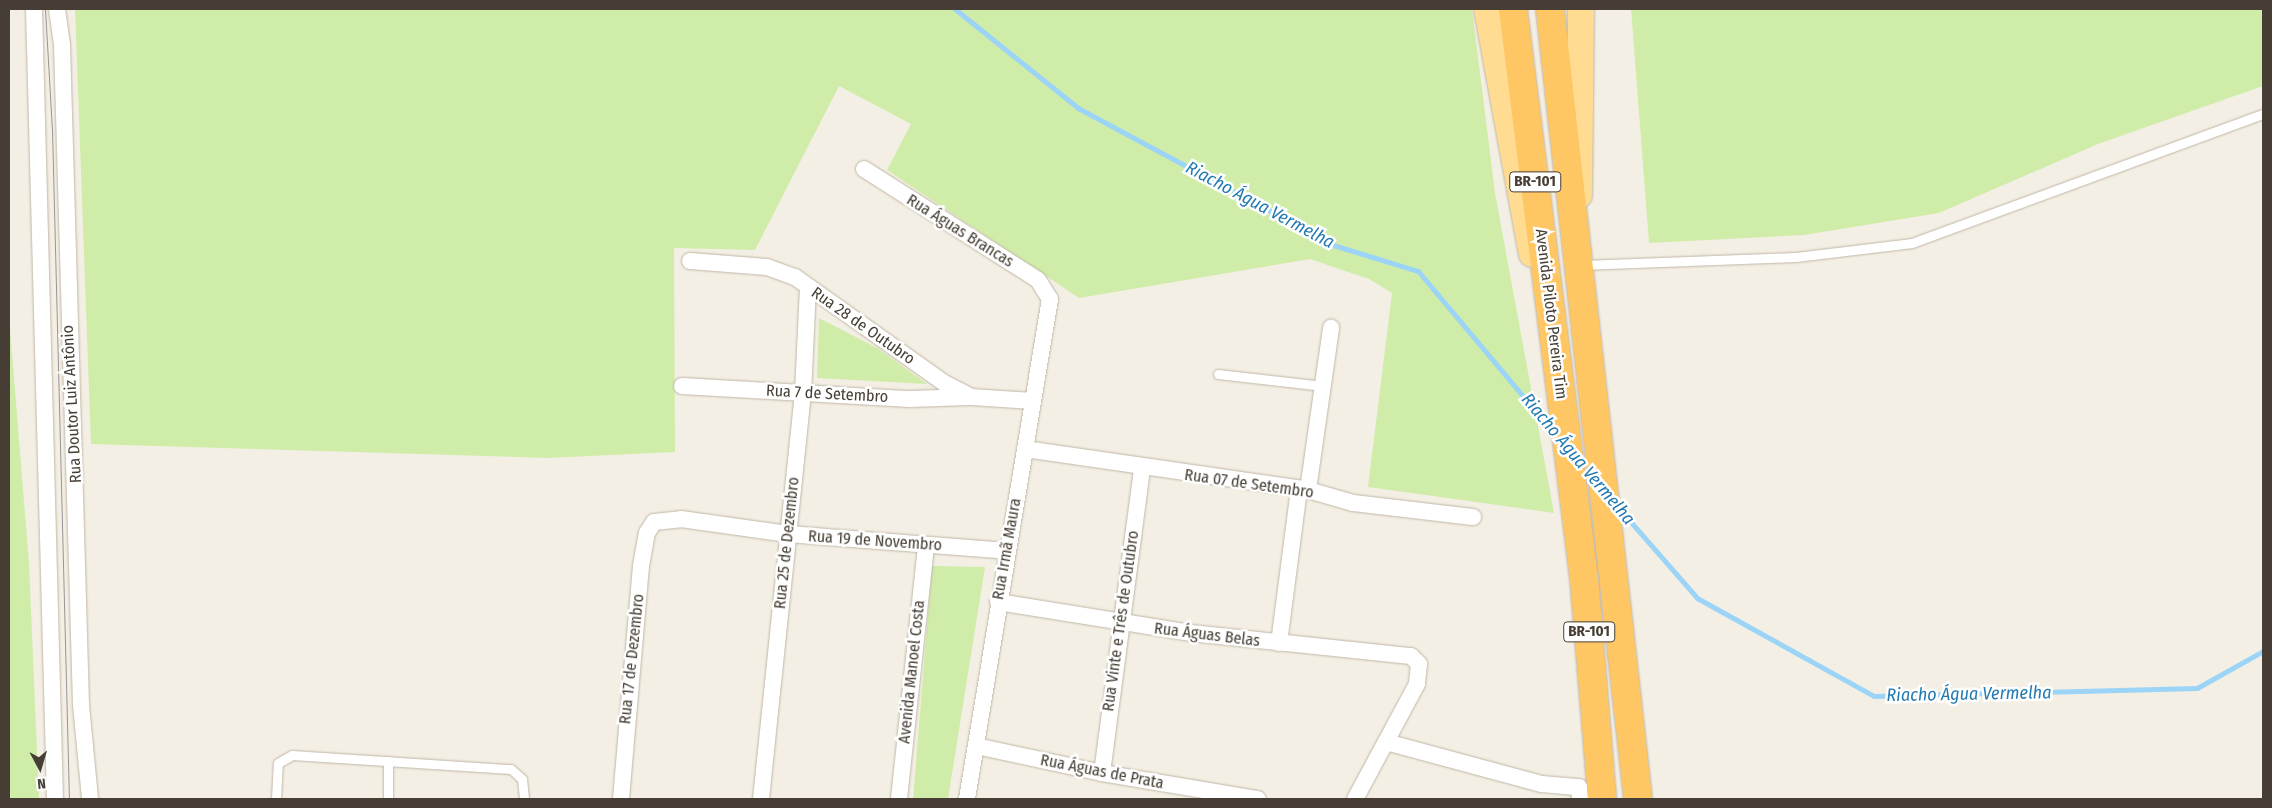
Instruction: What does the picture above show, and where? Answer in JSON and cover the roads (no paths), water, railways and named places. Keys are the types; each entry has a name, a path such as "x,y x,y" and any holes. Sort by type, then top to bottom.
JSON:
{"highway":[{"name":"Avenida Piloto Pereira Tim","path":"1513,9 1556,356 1568,434 1587,795"},
{"name":"Avenida Piloto Pereira Tim","path":"1550,9 1577,226 1638,799"}],"main road":[{"path":"1487,9 1495,70 1556,356"},
{"path":"1577,226 1583,108 1581,9"}],"street":[{"name":"Rua Doutor Luiz Antônio","path":"34,9 55,799"},
{"name":"Rua Doutor Luiz Antônio","path":"57,9 62,45 80,705 90,799"},
{"name":"Rua Águas Brancas","path":"864,169 1038,280 1050,299"},
{"name":"Rua 28 de Outubro","path":"690,261 767,268 796,277 944,384 971,396 1033,401"},
{"name":"Rua 25 de Dezembro","path":"761,799 803,393 808,287"},
{"name":"Rua Irmã Maura","path":"966,799 1050,299"},
{"path":"1279,643 1323,386 1331,328"},
{"name":"Rua 7 de Setembro","path":"682,386 910,399 971,396"},
{"name":"Rua 07 de Setembro","path":"1025,449 1142,468 1304,490 1353,502 1473,517"},
{"name":"Rua Vinte e Três de Outubro","path":"1102,773 1119,623 1142,468"},
{"name":"Rua 19 de Novembro","path":"654,522 702,521 788,534 1007,551"},
{"name":"Rua 17 de Dezembro","path":"621,799 642,566 647,533 654,522"},
{"name":"Avenida Manoel Costa","path":"899,799 926,545"},
{"name":"Rua Águas Belas","path":"998,602 1119,623 1279,643 1389,652 1415,660 1417,684 1386,742"},
{"path":"1355,799 1386,742 1587,795"},
{"name":"Rua Águas de Prata","path":"976,746 1199,795 1258,799"}],"lane":[{"path":"1581,265 1796,257 1912,243 2263,114"},
{"path":"1218,374 1323,386"},
{"path":"276,799 278,764 284,757 511,769 522,779 524,799"},
{"path":"388,761 388,799"}],"waterway":[{"name":"Riacho Água Vermelha","path":"955,9 1078,108 1333,245 1418,271 1555,434"},
{"name":"Riacho Água Vermelha","path":"1616,505 1697,598 1874,696 2197,688 2263,651"}],"tram line":[{"path":"45,9 52,129 69,799"}]}
